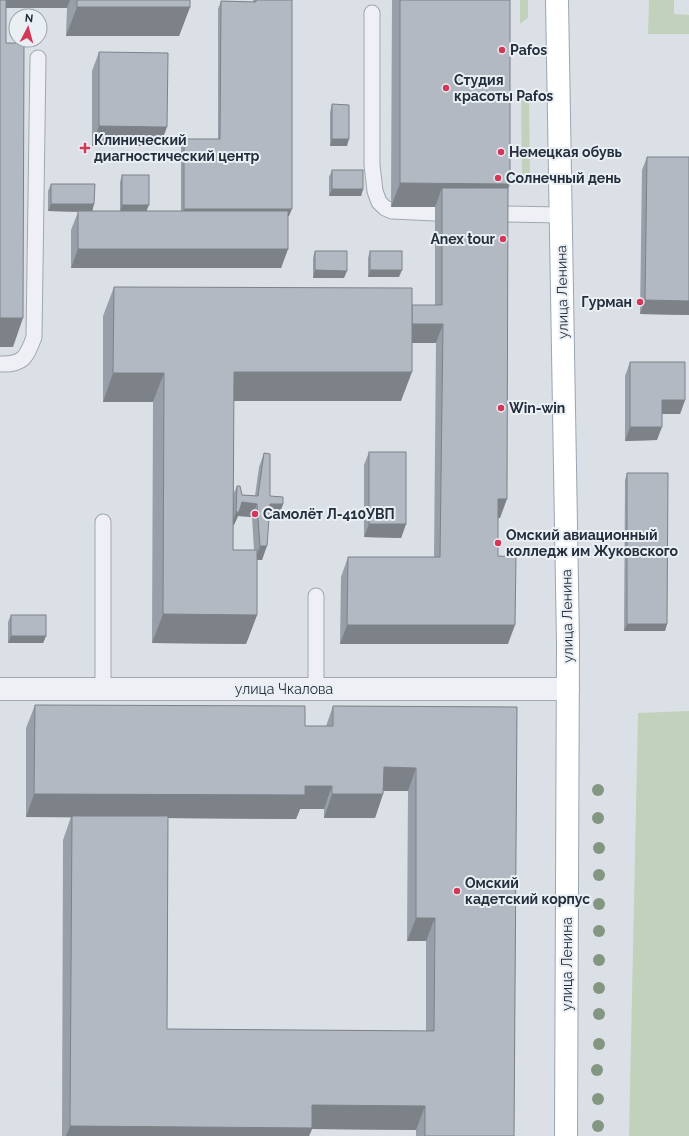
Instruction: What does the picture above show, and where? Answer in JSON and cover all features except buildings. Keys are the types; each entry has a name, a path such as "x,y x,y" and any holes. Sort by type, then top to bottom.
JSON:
{"main road":[{"name":"улица Ленина","path":"557,0 568,689 566,1136"}],"street":[{"name":"улица Чкалова","path":"0,689 568,689"}],"lane":[{"path":"372,13 372,165 375,191 379,202 392,212 435,213"},
{"path":"0,364 14,364 28,354 34,337 38,58"},
{"path":"501,214 560,214"},
{"path":"103,522 103,689"},
{"path":"316,596 316,689"}],"green space":[{"path":"520,0 528,0 528,18 520,24"},
{"path":"649,0 674,0 674,14 689,15 689,34 648,34"},
{"path":"521,91 529,98 530,181 522,180"},
{"path":"689,711 689,1136 629,1136 638,713"}],"place":[{"name":"Pafos","path":"502,50"},
{"name":"Студия красоты Pafos","path":"446,88"},
{"name":"Клинический диагностический центр","path":"85,148"},
{"name":"Немецкая обувь","path":"501,152"},
{"name":"Солнечный день","path":"498,178"},
{"name":"Anex tour","path":"503,239"},
{"name":"Гурман","path":"640,302"},
{"name":"Win-win","path":"501,408"},
{"name":"Самолёт Л-410УВП","path":"255,514"},
{"name":"Омский авиационный колледж им Жуковского","path":"498,543"},
{"name":"Омский кадетский корпус","path":"457,891"}]}
